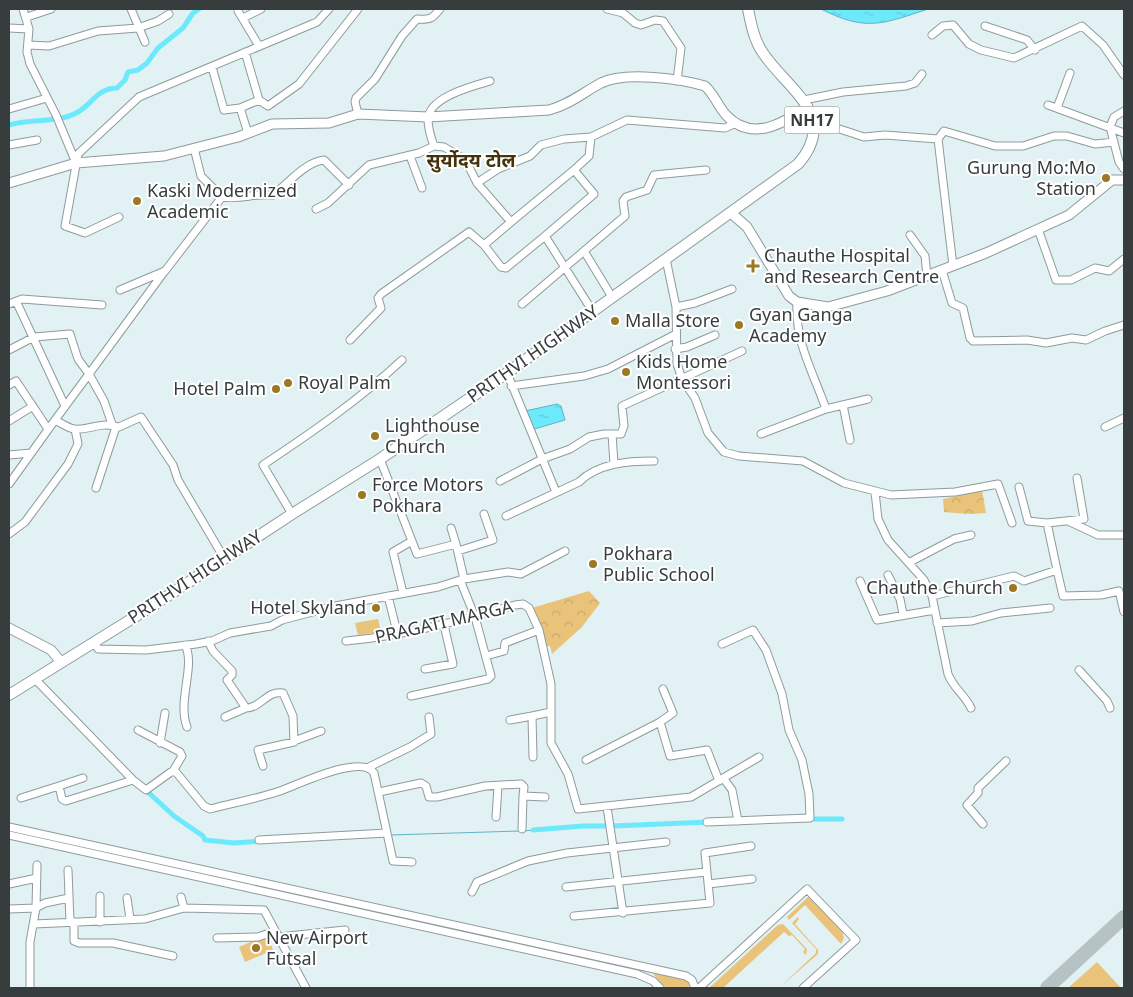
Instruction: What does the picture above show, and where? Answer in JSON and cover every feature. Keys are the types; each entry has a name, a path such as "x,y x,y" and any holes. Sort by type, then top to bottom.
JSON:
{"highway":[{"name":"PRITHVI HIGHWAY","path":"9,695 380,459 593,312 731,213 804,157 813,138 812,120 806,104 761,50 748,9"}],"main road":[{"path":"9,183 59,166 76,163 164,156 282,123 329,124 358,114 428,117 549,110 566,104 603,82 632,77 646,76 705,86 723,111 736,123 755,128 771,128 783,124 806,104"},
{"path":"731,213 747,227 789,296 798,302 828,307 887,291 953,266 1069,215 1112,180 1124,180"},
{"path":"9,628 51,650 61,662"}],"street":[{"path":"23,9 29,29 30,64 56,115 76,163"},
{"path":"27,18 51,9"},
{"path":"131,9 145,42"},
{"path":"243,18 261,9"},
{"path":"119,217 85,233 66,228 66,217 78,154 90,141 139,97 317,22 329,9"},
{"path":"246,52 259,100 268,106 299,84 358,9"},
{"path":"358,114 356,98 375,79 402,36 418,19 431,19 440,9"},
{"path":"607,9 623,13 641,25 655,20 662,21 681,48 677,81"},
{"path":"238,11 259,46"},
{"path":"28,45 49,46 98,32 138,28 158,21 169,14"},
{"path":"932,35 943,26 950,24 969,44 981,50 1014,58 1082,26 1103,45 1124,74"},
{"path":"985,26 1028,40 1034,50"},
{"path":"9,28 29,29"},
{"path":"212,67 224,110 240,108 259,100"},
{"path":"1057,108 1070,73"},
{"path":"806,104 843,92 906,86 915,83 922,74"},
{"path":"434,146 428,117 438,103 459,90 490,81"},
{"path":"9,109 47,98"},
{"path":"1048,105 1124,133"},
{"path":"240,108 248,132"},
{"path":"1124,111 1114,117 1110,127 1119,162 1124,170"},
{"path":"477,183 498,169 530,156 542,145 564,139 591,137 627,120 725,128 736,123"},
{"path":"812,120 864,137 894,136 938,139"},
{"path":"953,266 938,139 944,131 995,146 1024,146 1054,136 1067,136 1095,144 1114,142"},
{"path":"484,245 589,156 591,137"},
{"path":"9,145 37,140"},
{"path":"316,210 328,203 369,165 410,156 434,146 444,147 459,156 470,169 477,183 511,222"},
{"path":"194,148 202,176 222,197 233,199 262,194 273,195 308,166 320,160 324,160 349,185"},
{"path":"410,156 422,188"},
{"path":"350,340 380,309 382,305 378,298 381,294 469,232 484,245 503,268 545,236 594,194 574,170"},
{"path":"522,304 625,216 622,201 626,196 647,190 654,176 706,170"},
{"path":"9,484 165,271 222,197"},
{"path":"1038,229 1056,280 1071,280 1095,268 1109,271 1124,259"},
{"path":"910,235 925,256 928,276"},
{"path":"545,236 593,312"},
{"path":"584,251 612,297"},
{"path":"666,259 676,307 675,349 677,364 682,378 695,398 708,433 724,452 739,456 803,461 828,473 838,481 891,495 938,494 998,484 1012,523"},
{"path":"942,270 952,303 963,308 970,338 973,341 1027,340 1046,343 1072,338 1086,340 1124,325"},
{"path":"120,290 165,271"},
{"path":"676,307 695,303 732,289"},
{"path":"9,304 22,299 102,305"},
{"path":"17,302 65,406"},
{"path":"798,302 796,321 801,346 826,409"},
{"path":"9,350 34,337 70,334 78,359 89,374 114,425 96,488"},
{"path":"511,386 584,376 608,369 676,334"},
{"path":"675,349 687,347 715,335"},
{"path":"500,481 542,459 570,449 589,437 623,433 622,406 742,351"},
{"path":"292,514 263,466 367,392 402,360"},
{"path":"507,373 556,492"},
{"path":"9,385 16,381 48,430"},
{"path":"761,434 826,409 868,399"},
{"path":"843,405 850,440"},
{"path":"9,421 33,406"},
{"path":"55,420 75,429 114,425 123,427 139,417 143,419 173,465 178,480 224,558"},
{"path":"1105,428 1124,418"},
{"path":"9,534 25,522 68,464 78,444 75,429"},
{"path":"612,434 614,464"},
{"path":"9,455 31,453"},
{"path":"380,459 417,554 493,540 484,514"},
{"path":"506,516 579,482 586,475 614,464 654,461"},
{"path":"1019,487 1028,521 1047,523 1084,519 1077,478"},
{"path":"875,492 878,519 888,540 910,562 924,580 932,596 951,684 966,697 971,708"},
{"path":"1068,520 1098,535 1124,535"},
{"path":"1047,523 1063,596 1101,595 1119,591 1124,612"},
{"path":"411,696 488,679 491,676 475,617 462,579 457,548 451,528"},
{"path":"910,562 940,545 970,535"},
{"path":"403,593 393,552 412,541"},
{"path":"88,646 120,650 185,646 208,641 230,633 271,626 282,620 335,606 462,579 508,572 520,574 565,551"},
{"path":"932,596 1014,576 1024,581 1057,570"},
{"path":"888,575 900,599 903,614"},
{"path":"860,581 877,620 935,610"},
{"path":"388,596 398,636"},
{"name":"PRAGATI MARGA","path":"346,641 398,636 523,604 529,608 538,630 551,684 551,743 568,774 578,808 606,807 691,797 759,757"},
{"path":"938,623 972,620 1001,613 1050,608"},
{"path":"424,669 452,664 444,625"},
{"path":"486,656 504,651 505,644 538,630"},
{"path":"707,822 810,818 804,768 789,730 782,694 762,640 754,630 722,644"},
{"path":"208,641 213,651 232,671 232,675 227,680 246,708"},
{"path":"185,646 189,658 184,693 184,719 187,727"},
{"path":"1079,670 1110,708"},
{"path":"34,678 133,780 146,790 173,770 182,754 138,730"},
{"path":"586,760 674,713 664,689"},
{"path":"225,717 257,704 273,692 283,693 293,716 294,741"},
{"path":"510,720 551,712"},
{"path":"160,743 165,713"},
{"path":"532,716 533,757"},
{"path":"173,770 204,806 210,809 277,792 337,769 369,767 410,747 431,734 429,717"},
{"path":"660,722 670,756 707,750 722,780 732,790 738,821"},
{"path":"263,766 258,750 294,741 320,731"},
{"path":"983,824 966,805 978,794 978,788 1006,761"},
{"path":"369,767 374,773 393,861 412,862"},
{"path":"21,798 83,778"},
{"path":"59,786 62,799 66,801 133,780"},
{"path":"378,792 421,783 426,786 429,797 437,798 498,786 521,784 524,787 522,829"},
{"path":"496,817 498,786"},
{"path":"523,796 545,796"},
{"path":"606,807 623,913"},
{"path":"9,827 686,976 702,978 716,973"},
{"path":"259,840 387,833"},
{"path":"9,835 637,974 653,981 660,988"},
{"path":"472,892 477,882 528,862 567,852 666,842"},
{"path":"574,916 623,913 710,903 704,856 706,853 751,846"},
{"path":"30,988 30,942 36,908 37,865"},
{"path":"68,870 74,941 79,943 113,943 173,956"},
{"path":"566,887 706,872"},
{"path":"9,884 37,878"},
{"path":"708,884 752,878"},
{"path":"699,988 807,889 856,940 803,988"},
{"path":"100,896 100,922"},
{"path":"181,897 184,908"},
{"path":"9,909 36,908 45,903 69,898"},
{"path":"127,898 130,919"},
{"path":"34,924 130,919 158,916 184,908 264,910 306,988"},
{"path":"217,938 258,937 345,930"},
{"path":"686,976 692,980 695,988"}],"green space":[{"path":"982,490 986,513 944,512 943,499"},
{"path":"589,591 600,603 582,627 552,654 550,646 545,646 532,608"},
{"path":"378,619 381,632 358,635 355,623"},
{"path":"809,896 842,931 844,938 841,944 805,905 789,920 787,917"},
{"path":"798,917 799,919 795,924 818,950 818,954 779,988 816,953 816,949 792,923"},
{"path":"783,924 807,949 806,955 803,952 805,949 792,935 789,936 784,932 723,988 709,988 778,925"},
{"name":"New Airport Futsal","path":"267,935 273,950 245,962 239,947"},
{"path":"1097,962 1121,988 1068,988"},
{"path":"655,972 685,979 689,982 689,988 666,988 654,975"}],"water":[{"path":"821,9 928,9 886,22 863,23 850,21"},
{"path":"557,404 561,406 565,420 531,430 525,411"}],"waterway":[{"path":"9,125 53,120 78,112 100,93 117,88 125,80 128,72 138,70 147,63 158,48 183,28 193,13 199,9"},
{"path":"149,793 174,816 203,836 205,840 234,843 263,841"},
{"path":"807,819 842,819"},
{"path":"612,826 709,822"},
{"path":"533,830 606,826"},
{"path":"524,831 533,830"},
{"path":"391,835 520,831"}],"taxiway":[{"path":"1047,988 1124,917"}],"place":[{"name":"Gurung Mo:Mo Station","path":"1106,178"},
{"name":"Kaski Modernized Academic","path":"137,201"},
{"name":"Chauthe Hospital and Research Centre","path":"753,266"},
{"name":"Malla Store","path":"615,321"},
{"name":"Gyan Ganga Academy","path":"739,325"},
{"name":"Kids Home Montessori","path":"626,372"},
{"name":"Royal Palm","path":"288,383"},
{"name":"Hotel Palm","path":"276,389"},
{"name":"Lighthouse Church","path":"375,436"},
{"name":"Force Motors Pokhara","path":"362,495"},
{"name":"Pokhara Public School","path":"593,564"},
{"name":"Chauthe Church","path":"1013,588"},
{"name":"Hotel Skyland","path":"376,608"},
{"name":"New Airport Futsal","path":"256,948"}],"district":[{"name":"सुर्योदय टोल","path":"471,160"}]}
